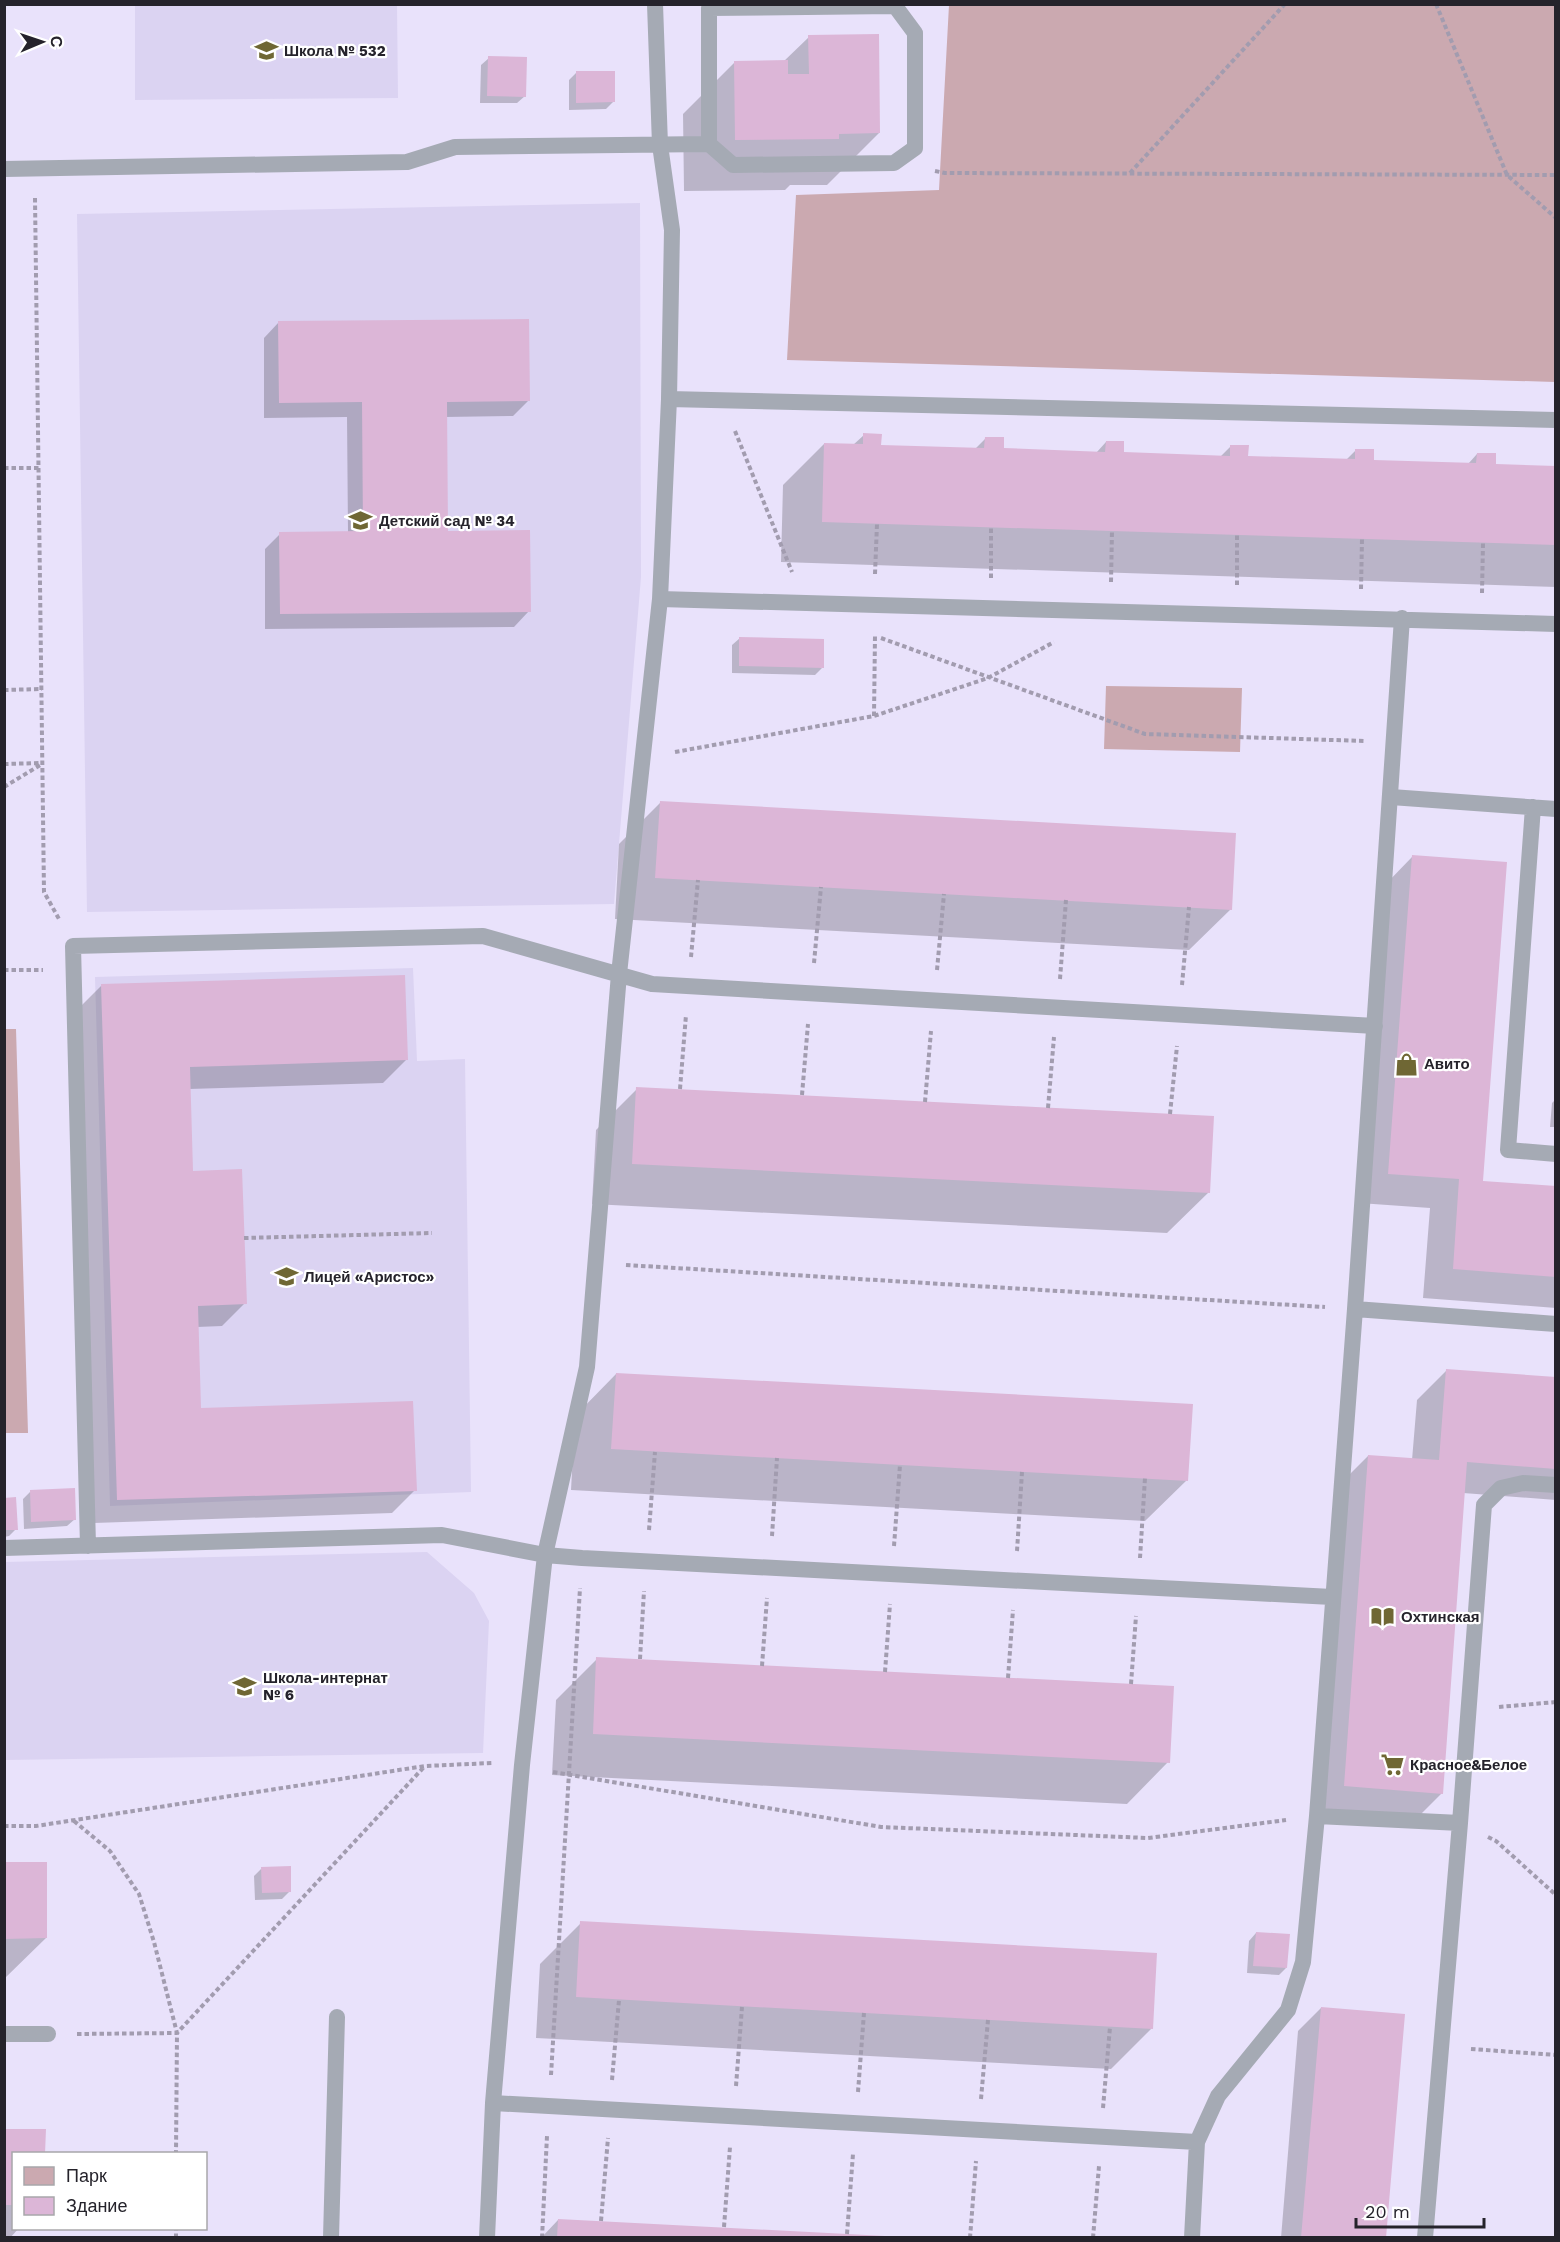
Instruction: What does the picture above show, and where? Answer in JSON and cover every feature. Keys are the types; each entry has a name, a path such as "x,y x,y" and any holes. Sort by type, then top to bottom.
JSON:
{"lane":[{"path":"487,2238 493,2103 522,1765 544,1555 587,1367 619,974 660,599 669,399 672,230 660,145 655,4"},
{"path":"4,169 407,162 455,147 709,144 733,165 894,163 915,148 915,33 895,6 709,8 709,144"},
{"path":"669,399 1556,420"},
{"path":"660,599 1556,624"},
{"path":"1192,2238 1197,2142 1218,2096 1287,2010 1303,1962 1317,1816 1355,1309 1402,618"},
{"path":"1391,797 1556,809"},
{"path":"1533,807 1508,1150 1556,1154"},
{"path":"88,1546 73,946 483,936 652,984 1375,1026"},
{"path":"1355,1309 1556,1324"},
{"path":"1425,2238 1484,1505 1502,1488 1523,1483 1556,1485"},
{"path":"4,1548 442,1535 544,1555 582,1558 1332,1597"},
{"path":"1317,1816 1460,1823"},
{"path":"331,2238 337,2017"},
{"path":"4,2034 48,2034"},
{"path":"493,2103 1197,2142"}],"path":[{"path":"1130,173 1286,4"},
{"path":"1436,4 1507,175 1556,218"},
{"path":"894,163 945,173 1556,175"},
{"path":"35,169 44,891 73,946"},
{"path":"723,400 805,603"},
{"path":"4,468 39,468"},
{"path":"874,716 877,524"},
{"path":"991,607 992,527"},
{"path":"1111,611 1112,531"},
{"path":"1237,535 1237,614"},
{"path":"1360,617 1362,539"},
{"path":"1482,621 1483,543"},
{"path":"865,632 1145,734 1395,742"},
{"path":"643,758 874,716 988,678 1060,639"},
{"path":"4,690 42,689"},
{"path":"4,764 43,763"},
{"path":"4,787 43,763"},
{"path":"4,970 74,969"},
{"path":"244,1238 432,1233"},
{"path":"595,1263 1355,1309"},
{"path":"542,2238 582,1558"},
{"path":"1469,1709 1556,1701"},
{"path":"4,1826 36,1826 425,1766 482,1762 522,1765 569,1776 881,1827 1148,1838 1317,1816"},
{"path":"48,2034 177,2033 425,1766"},
{"path":"73,1820 110,1851 139,1894 154,1942 177,2033 176,2152"},
{"path":"1460,1823 1496,1841 1556,1895"},
{"path":"1548,1888 1556,1890"},
{"path":"1441,2047 1556,2055"}],"shaded area":[{"name":"Школа № 532","path":"135,5 397,5 398,98 135,100"},
{"name":"Детский сад № 34","path":"640,203 641,577 614,904 87,912 77,214"},
{"name":"Лицей «Аристос»","path":"413,968 417,1061 465,1059 471,1492 110,1506 95,977"},
{"name":"Школа-интернат № 6","path":"427,1552 474,1593 489,1621 483,1753 5,1760 5,1562"}],"green space":[{"path":"949,5 1555,5 1555,382 787,360 796,195 939,190"},
{"path":"1106,686 1242,688 1240,752 1104,749"},
{"path":"5,1029 16,1029 28,1433 5,1433"}],"building":[{"path":"879,34 880,133 839,134 839,139 735,140 734,61 788,60 788,74 809,74 808,35"},
{"path":"488,56 527,57 526,97 487,96"},
{"path":"576,71 615,71 615,102 576,103"},
{"path":"529,319 530,401 447,402 448,531 530,530 531,612 280,614 279,532 363,531 362,402 279,403 278,321"},
{"path":"863,433 882,434 881,445 984,448 985,437 1004,437 1004,448 1105,452 1106,441 1124,441 1124,452 1230,456 1230,445 1249,445 1248,456 1355,459 1355,449 1374,449 1374,460 1476,463 1477,453 1496,453 1496,464 1556,466 1556,545 822,522 824,443 863,444"},
{"path":"739,637 824,639 824,668 739,666"},
{"path":"660,801 1236,833 1232,910 655,878"},
{"path":"1412,855 1507,862 1483,1181 1556,1186 1556,1277 1453,1269 1459,1179 1388,1174"},
{"path":"405,975 408,1060 190,1067 193,1171 242,1169 247,1304 198,1306 201,1408 413,1401 417,1491 117,1500 101,984"},
{"path":"636,1087 1214,1116 1210,1193 632,1164"},
{"path":"1446,1369 1556,1377 1556,1469 1467,1462 1443,1794 1344,1786 1368,1455 1439,1460"},
{"path":"616,1373 1193,1404 1188,1481 611,1449"},
{"path":"75,1488 76,1520 31,1522 30,1490"},
{"path":"16,1497 18,1530 4,1530 4,1498"},
{"path":"596,1657 1174,1686 1170,1763 593,1734"},
{"path":"4,1862 47,1862 47,1938 4,1939"},
{"path":"291,1866 291,1892 262,1893 261,1867"},
{"path":"580,1921 1157,1953 1153,2029 576,1997"},
{"path":"1256,1932 1290,1934 1287,1968 1253,1966"},
{"path":"1321,2007 1405,2014 1386,2238 1301,2238"},
{"path":"5,2129 46,2129 45,2152 12,2152 12,2205 5,2205"},
{"path":"558,2219 885,2236 885,2238 557,2238"}],"place":[{"name":"Школа № 532","path":"266,51"},
{"name":"Детский сад № 34","path":"361,521"},
{"name":"Авито","path":"1406,1064"},
{"name":"Лицей «Аристос»","path":"286,1277"},
{"name":"Охтинская","path":"1383,1617"},
{"name":"Школа-интернат № 6","path":"245,1687"},
{"name":"Красное&Белое","path":"1392,1765"}]}
